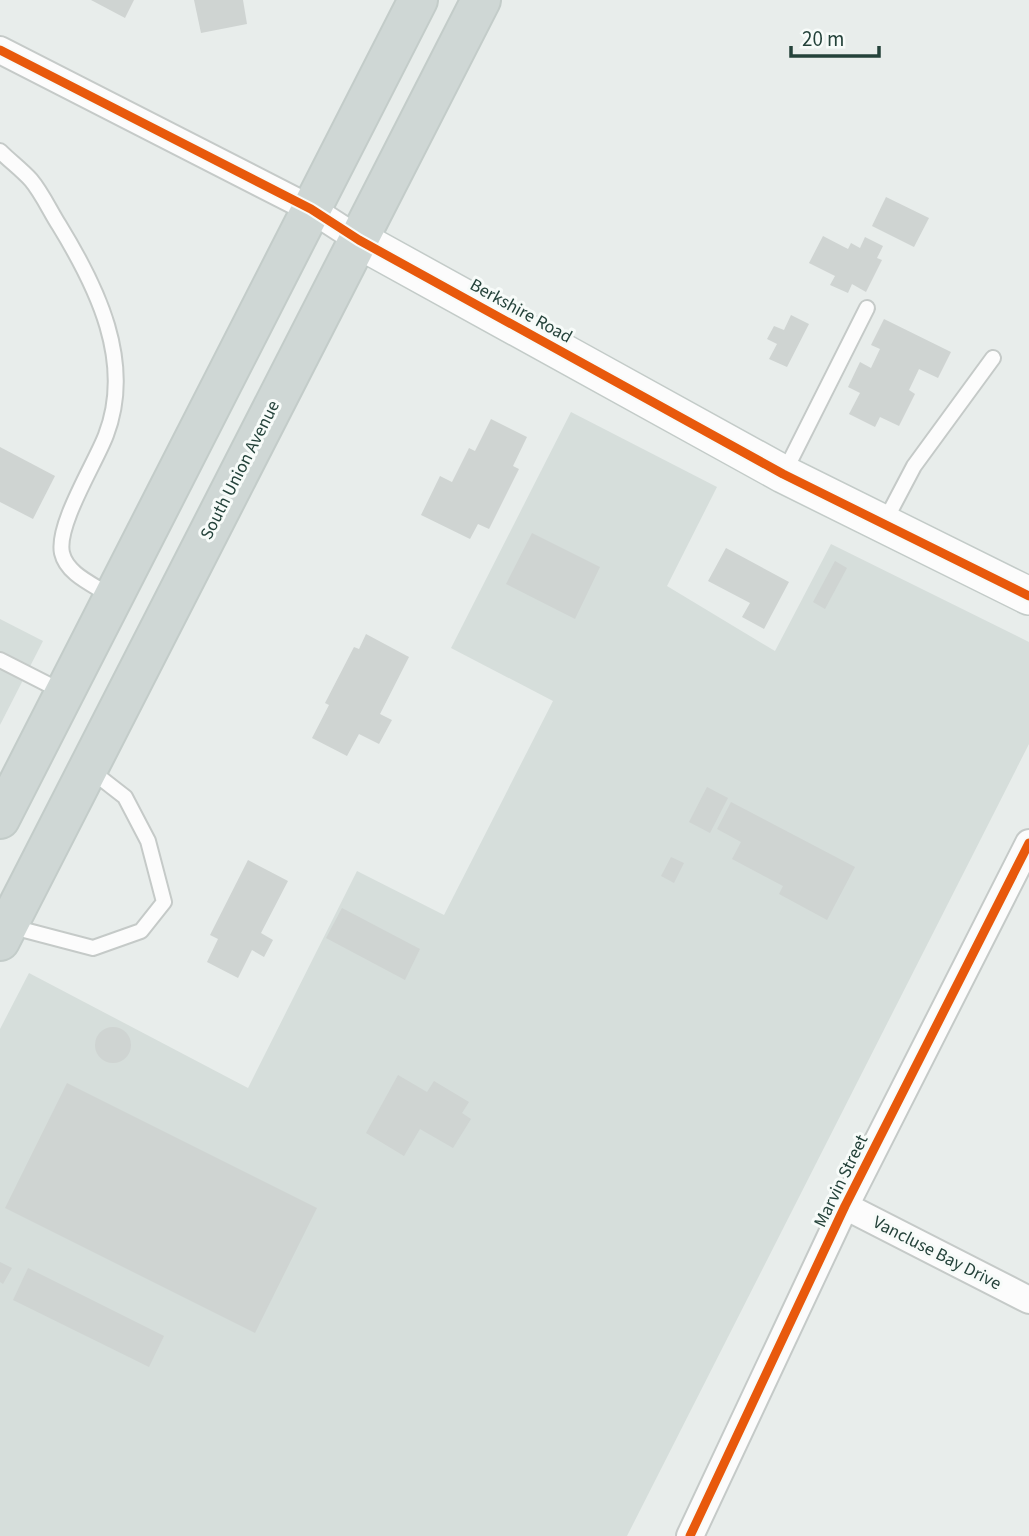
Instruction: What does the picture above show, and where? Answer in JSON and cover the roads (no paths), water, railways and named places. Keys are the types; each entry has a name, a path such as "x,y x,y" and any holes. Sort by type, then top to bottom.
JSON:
{"main road":[{"path":"0,819 418,0"},
{"name":"South Union Avenue","path":"4,934 481,0"}],"street":[{"name":"Berkshire Road","path":"0,50 312,209 359,240 783,474 1029,596"},
{"name":"Marvin Street","path":"695,1534 845,1206 1022,878 1029,843"},
{"name":"Vancluse Bay Drive","path":"845,1206 1029,1300"}],"lane":[{"path":"0,151 31,181 74,250 106,319 113,344 117,397 107,434 70,512 61,551 68,568 113,598"},
{"path":"783,474 867,308"},
{"path":"883,525 914,466 993,358"},
{"path":"0,660 64,693"},
{"path":"4,934 93,948 141,931 164,902 148,841 125,797 88,768"}]}
